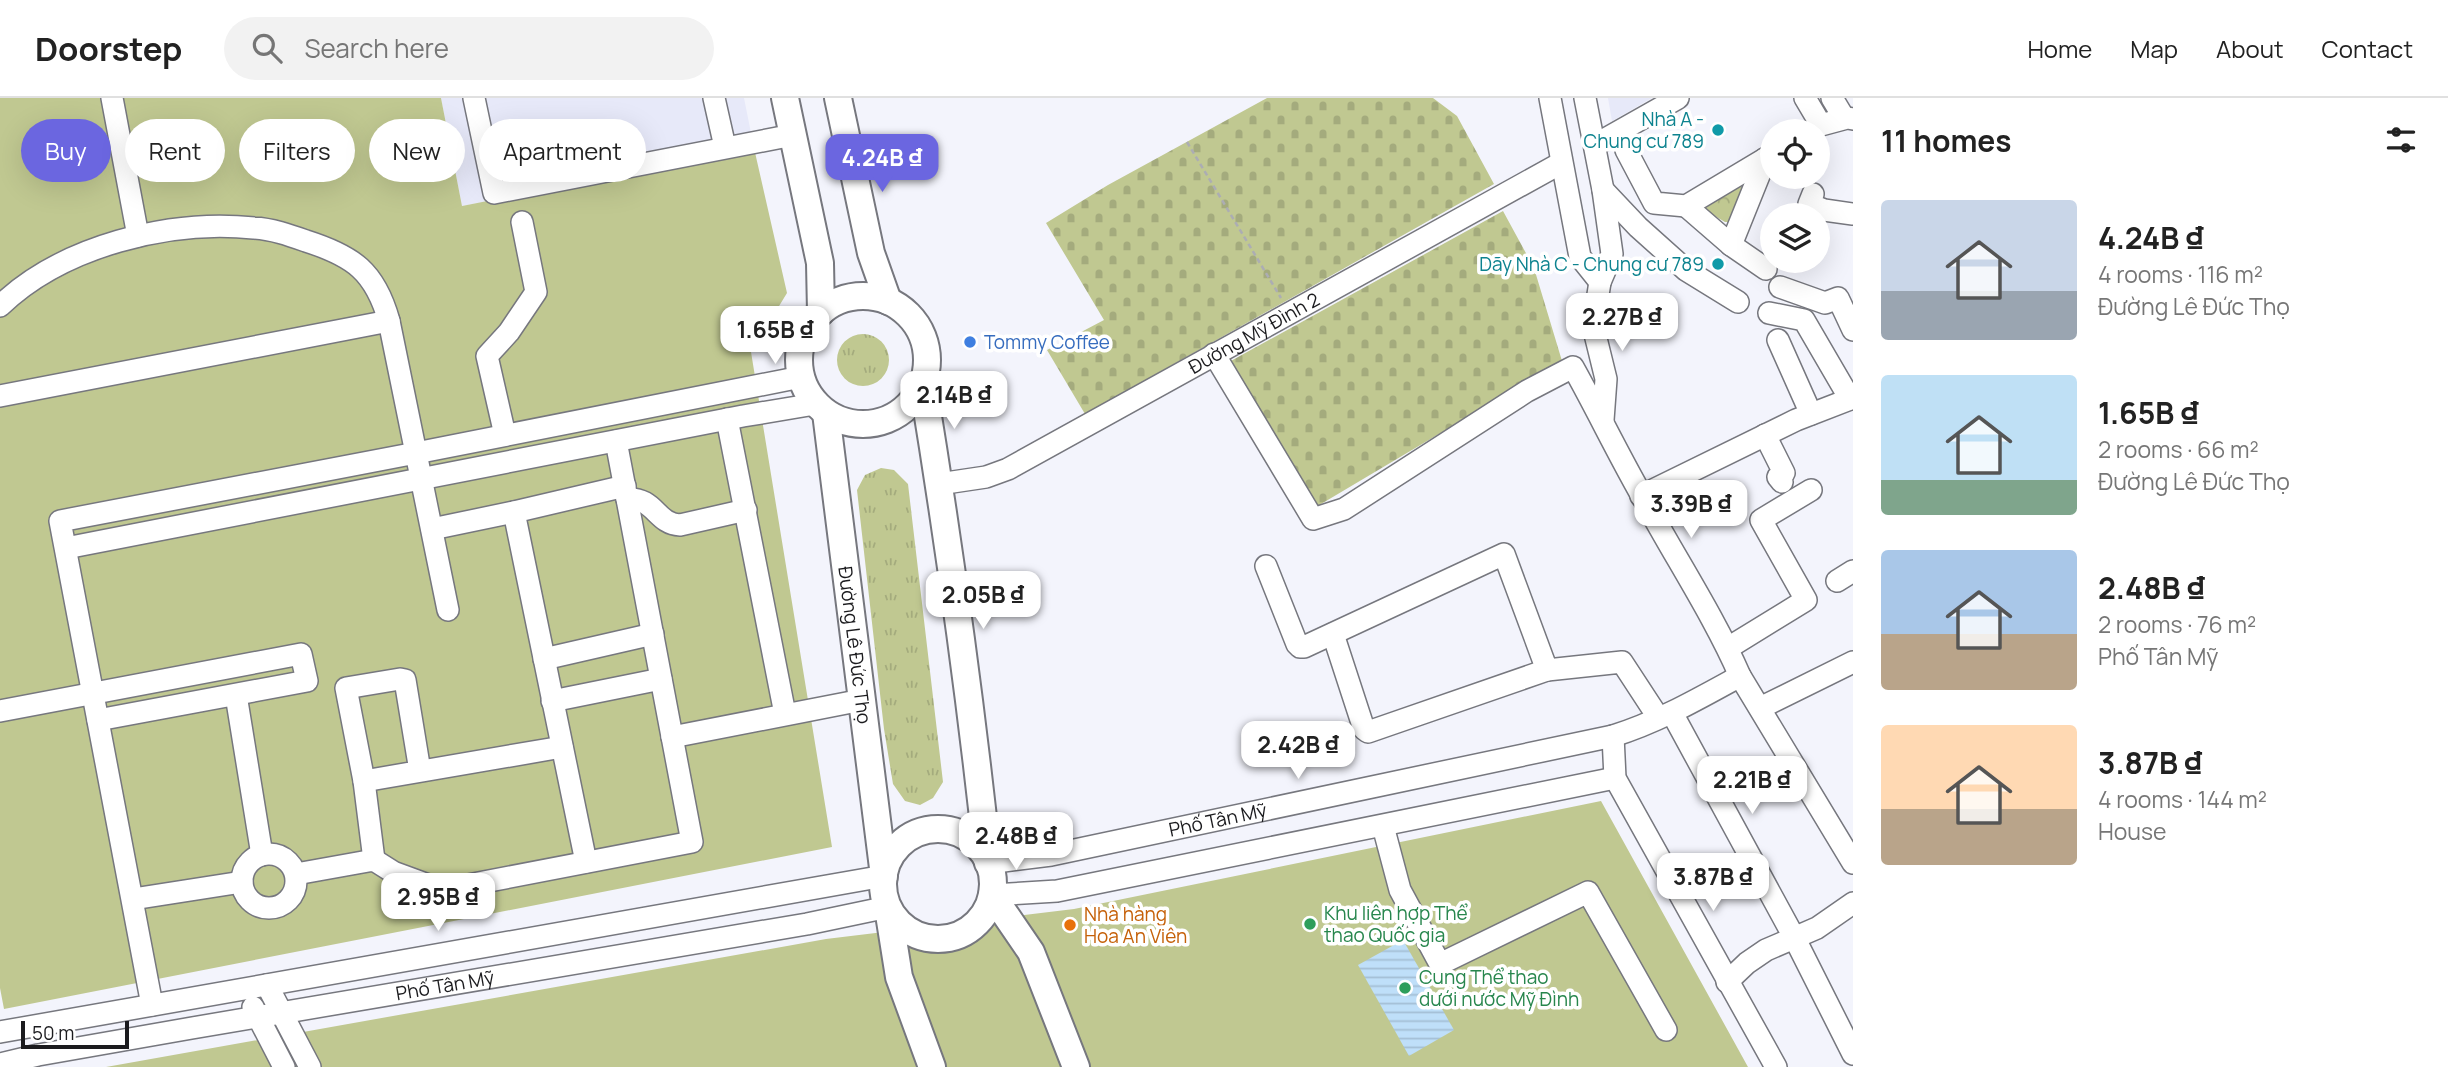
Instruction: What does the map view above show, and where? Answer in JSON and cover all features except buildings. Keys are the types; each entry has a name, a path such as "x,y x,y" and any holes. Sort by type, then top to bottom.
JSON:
{"main road":[{"path":"785,98 820,263 821,312"},
{"path":"838,98 871,253 888,301"},
{"path":"923,385 905,407 891,417 875,423 842,421 821,409 803,386 798,364 800,344 808,326 821,312 841,300 865,296 888,301 904,311 916,324 924,341 927,359 923,385 977,760 988,863"},
{"name":"Đường Lê Đức Thọ","path":"821,409 884,876"},
{"path":"888,907 895,919 908,931 926,938 944,939 961,934 977,924 987,909 992,895 992,873 974,842 958,832 941,829 922,831 906,839 893,852 885,868 882,886 899,977 932,1067"},
{"path":"992,895 1031,953 1076,1067"}],"street":[{"path":"112,98 138,236"},
{"path":"474,98 494,193 793,135"},
{"path":"714,98 725,148"},
{"path":"1550,98 1580,257 1600,282"},
{"path":"1585,98 1612,254 1600,282 1593,326 1606,379 1603,420"},
{"path":"1595,145 1678,98"},
{"path":"1805,98 1812,119"},
{"path":"1830,123 1848,118 1832,98"},
{"path":"1626,150 1654,203 1686,206 1731,246 1760,265"},
{"path":"1686,206 1760,161"},
{"name":"Đường Mỹ Đình 2","path":"939,484 986,477 1007,469 1561,163"},
{"path":"1731,246 1760,177"},
{"path":"1603,190 1686,270 1738,302"},
{"path":"1813,194 1809,204 1825,210 1853,214"},
{"path":"505,435 487,356 509,332 536,292 522,222"},
{"path":"0,306 34,279 78,256 138,236 187,228 255,228 283,233 332,249 353,260 368,275 383,298 447,610"},
{"path":"1780,287 1825,303 1838,298 1853,330"},
{"path":"1641,496 1765,435 1851,398 1804,320 1769,313"},
{"path":"0,396 389,321"},
{"path":"1778,340 1811,414"},
{"path":"1214,355 1313,519 1344,509 1527,391 1573,368 1641,496 1728,648 1740,676 1853,863"},
{"path":"152,1005 60,521 801,377"},
{"path":"66,548 727,419 821,409"},
{"path":"727,419 785,714"},
{"path":"1765,435 1784,473 1778,477 1782,482"},
{"path":"296,874 374,860 393,872 442,890 692,842 616,440"},
{"path":"1728,648 1806,600 1761,520 1811,490"},
{"path":"432,529 626,492 644,500 670,525 746,510"},
{"path":"195,495 200,522"},
{"path":"514,512 586,862"},
{"path":"1266,566 1300,647 1504,554 1547,670"},
{"path":"544,659 653,634"},
{"path":"1333,634 1364,729 1368,732 1547,670 1622,662 1665,715 1795,939 1853,1054"},
{"path":"0,711 302,655 307,681 99,720"},
{"path":"1760,708 1853,662"},
{"name":"Phố Tân Mỹ","path":"988,863 1051,855 1613,736 1645,726 1740,676"},
{"path":"552,701 661,679"},
{"path":"374,860 346,688 405,680 420,771"},
{"path":"236,695 262,855"},
{"path":"672,737 862,700"},
{"path":"1613,736 1615,778 1776,1067"},
{"path":"363,781 562,747"},
{"name":"Phố Tân Mỹ","path":"992,895 1057,891 1615,778"},
{"path":"1383,826 1400,890 1440,964 1588,892 1666,1030"},
{"path":"262,855 279,856 292,866 296,874 295,892 289,900 273,909 264,908 248,899 242,882 247,865 262,855"},
{"name":"Phố Tân Mỹ","path":"0,1032 884,876"},
{"path":"133,899 242,882"},
{"path":"1727,982 1766,950 1817,928 1853,903"},
{"name":"Phố Tân Mỹ","path":"0,1064 38,1055 888,907"},
{"path":"267,985 310,1067"},
{"path":"244,989 284,1067"}],"path":[{"path":"1187,142 1290,313"}],"shaded area":[{"path":"441,98 744,98 754,148 646,169 646,119 479,119 479,182 583,182 462,206 457,182 465,182 465,119 445,119"},
{"path":"1608,98 1652,98 1612,121"}],"green space":[{"path":"0,98 441,98 445,119 369,119 369,182 457,182 462,206 583,182 646,182 646,169 754,148 787,293 751,352 832,847 4,1009 0,988"},
{"path":"1267,98 1433,98 1457,116 1494,184 1085,414 1047,350 1104,320 1046,223 1108,185"},
{"path":"1743,183 1747,185 1730,222 1725,222 1703,209 1702,206"},
{"path":"1503,211 1534,268 1562,361 1316,507 1229,362"},
{"path":"863,334 873,336 881,342 887,350 887,370 881,378 873,384 863,386 853,384 845,378 839,370 837,360 839,350 845,342 853,336"},
{"path":"881,468 894,470 908,484 943,782 933,798 920,805 905,801 893,784 884,729 857,490 865,475"},
{"name":"Khu liên hợp Thể thao Quốc gia","path":"1601,801 1748,1067 106,1067 826,939 1074,909"}],"water":[{"path":"1403,940 1454,1030 1409,1056 1358,965"}],"place":[{"name":"Nhà A - Chung cư 789","path":"1718,130"},
{"name":"Dãy Nhà C - Chung cư 789","path":"1718,264"},
{"name":"Tommy Coffee","path":"970,342"},
{"name":"Khu liên hợp Thể thao Quốc gia","path":"1310,924"},
{"name":"Nhà hàng Hoa An Viên","path":"1070,925"},
{"name":"Cung Thể thao dưới nước Mỹ Đình","path":"1405,988"}]}
